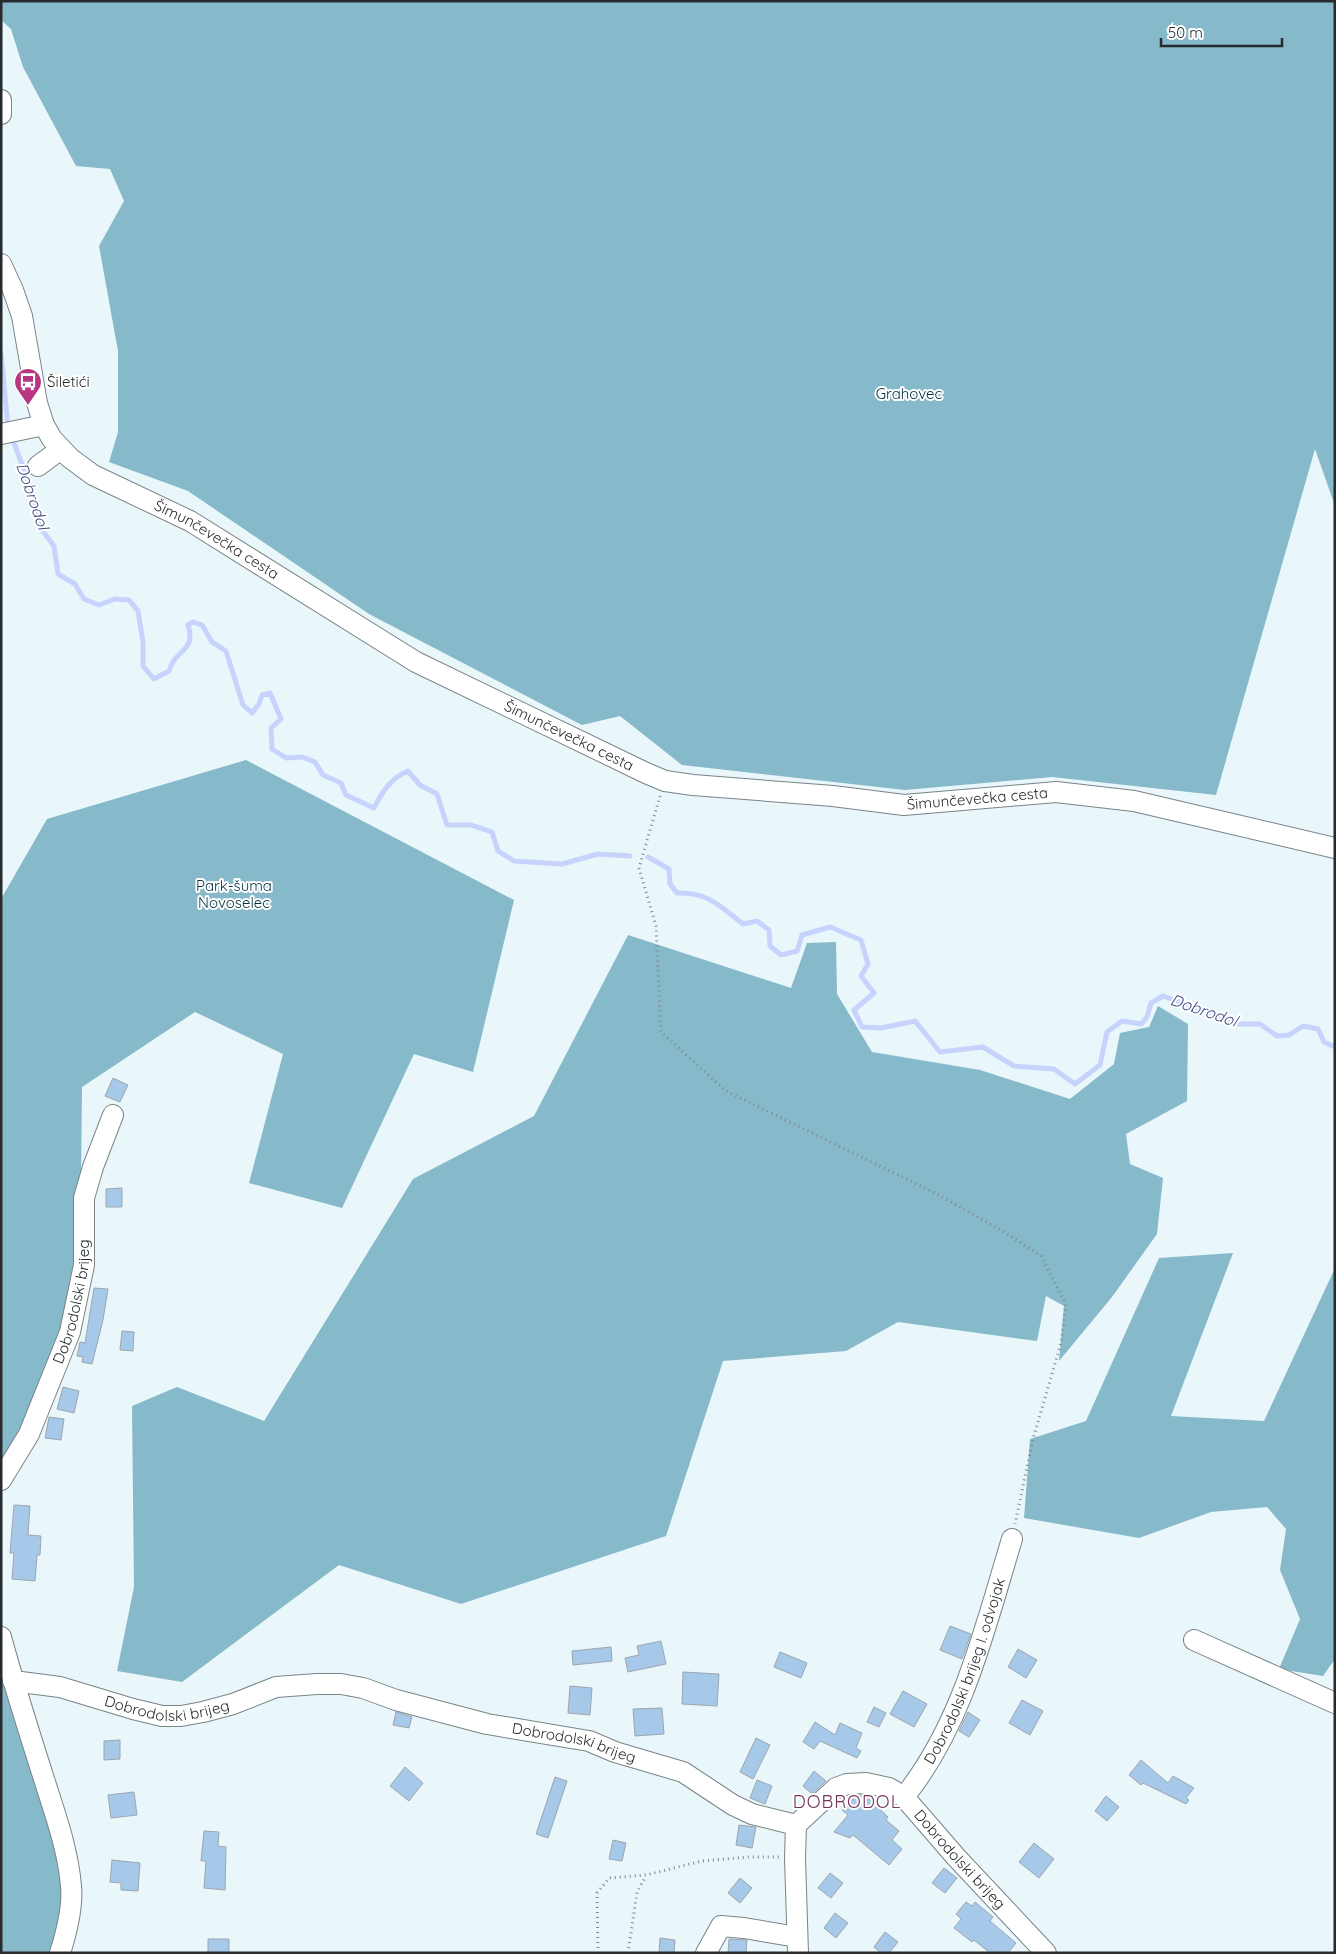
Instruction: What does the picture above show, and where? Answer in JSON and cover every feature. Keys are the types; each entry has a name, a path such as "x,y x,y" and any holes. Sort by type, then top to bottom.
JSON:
{"street":[{"path":"1,100 3,106 1,114"},
{"name":"Šimunčevečka cesta","path":"1,264 14,290 22,316 37,403 44,425 52,439 70,458 93,475 190,522 416,662 665,781 833,796 904,805 1056,792 1134,801 1335,848"},
{"path":"1,434 44,425"},
{"path":"38,466 61,449"},
{"name":"Dobrodolski brijeg","path":"1,1480 29,1434 70,1332 84,1265 84,1198 92,1167 113,1115"},
{"name":"Dobrodolski brijeg I. odvojak","path":"904,1797 922,1775 936,1751 964,1692 1012,1539"},
{"path":"1,1637 67,1859 71,1887 68,1921 60,1953"},
{"path":"1194,1640 1335,1703"},
{"name":"Dobrodolski brijeg","path":"13,1681 60,1687 162,1716 181,1716 218,1708 276,1687 317,1684 349,1686 487,1724 589,1741 615,1752 683,1772 733,1805 752,1814 796,1824 836,1788 847,1784 866,1783 890,1788 904,1797 956,1857 1046,1953"},
{"path":"706,1953 721,1926 744,1928 798,1945 795,1858 796,1824"}],"path":[{"path":"665,781 639,868 656,926 661,1032 726,1090 934,1192 1006,1233 1041,1256 1066,1304 1061,1343 1032,1439 1012,1539"},
{"path":"598,1953 598,1893 609,1878 646,1875 702,1862 749,1857 795,1858"},
{"path":"628,1953 637,1892 646,1875"}],"green space":[{"name":"Grahovec","path":"1,1 1335,1 1335,506 1315,449 1216,795 1052,777 905,790 682,765 620,716 582,725 369,614 188,491 109,462 118,432 118,351 99,246 124,201 110,169 76,166 23,67 11,29 1,20"},
{"name":"Park-šuma Novoselec","path":"246,760 514,900 473,1072 414,1054 342,1208 249,1183 283,1054 195,1012 82,1087 80,1263 36,1410 1,1468 1,899 47,819"},
{"path":"628,935 791,988 807,943 836,942 837,994 872,1052 980,1070 1070,1099 1114,1064 1120,1033 1149,1027 1158,1006 1188,1024 1187,1101 1126,1134 1130,1164 1163,1178 1157,1234 1112,1297 1059,1361 1064,1306 1046,1296 1037,1341 898,1322 846,1351 723,1361 666,1536 461,1604 339,1565 182,1682 117,1671 134,1587 132,1406 177,1387 264,1421 413,1179 534,1116"},
{"path":"1233,1253 1171,1416 1264,1421 1335,1268 1335,1659 1323,1676 1279,1669 1300,1619 1280,1570 1286,1529 1267,1507 1211,1512 1139,1538 1024,1518 1030,1439 1086,1421 1159,1258"},
{"path":"1,1645 70,1903 55,1953 1,1953"}],"building":[{"path":"113,1078 128,1085 120,1102 105,1096"},
{"path":"122,1188 122,1207 106,1207 106,1189"},
{"path":"94,1288 108,1289 103,1320 92,1364 82,1362 83,1357 77,1356 80,1342 85,1343"},
{"path":"122,1331 134,1332 133,1351 120,1350"},
{"path":"63,1387 79,1391 74,1413 57,1409"},
{"path":"49,1417 64,1419 61,1440 45,1438"},
{"path":"14,1505 30,1506 28,1535 41,1536 40,1555 37,1555 35,1581 12,1579 14,1553 10,1553"},
{"path":"950,1626 971,1634 962,1659 940,1650"},
{"path":"661,1641 666,1664 628,1672 625,1658 639,1655 637,1646"},
{"path":"611,1647 612,1661 573,1665 572,1651"},
{"path":"1018,1649 1037,1660 1026,1678 1008,1667"},
{"path":"780,1652 807,1663 801,1678 774,1667"},
{"path":"683,1672 719,1674 717,1706 682,1704"},
{"path":"570,1686 592,1688 590,1715 568,1713"},
{"path":"903,1691 927,1704 914,1727 890,1714"},
{"path":"1022,1700 1043,1711 1030,1735 1009,1723"},
{"path":"874,1707 886,1713 879,1727 867,1722"},
{"path":"662,1708 664,1734 635,1736 633,1709"},
{"path":"396,1712 412,1717 409,1728 393,1725"},
{"path":"968,1712 980,1720 969,1737 959,1731"},
{"path":"815,1722 835,1735 840,1723 862,1733 856,1748 861,1751 857,1758 820,1741 814,1749 803,1742"},
{"path":"756,1738 770,1745 753,1779 740,1772"},
{"path":"120,1740 120,1759 104,1760 104,1741"},
{"path":"1141,1760 1168,1783 1173,1776 1194,1788 1186,1798 1189,1800 1186,1804 1143,1783 1141,1785 1129,1775"},
{"path":"405,1767 423,1783 409,1801 390,1786"},
{"path":"814,1771 826,1781 812,1794 803,1786"},
{"path":"555,1777 567,1781 548,1838 536,1834"},
{"path":"757,1780 772,1786 765,1804 750,1798"},
{"path":"134,1792 137,1815 111,1818 108,1795"},
{"path":"856,1795 865,1795 888,1817 886,1820 899,1831 892,1840 902,1849 889,1865 853,1835 850,1838 834,1832 848,1815 842,1810"},
{"path":"1106,1796 1119,1807 1107,1821 1095,1811"},
{"path":"739,1825 756,1827 752,1848 736,1845"},
{"path":"204,1831 219,1832 218,1846 226,1847 225,1890 204,1888 206,1861 201,1861"},
{"path":"613,1840 626,1843 622,1861 609,1859"},
{"path":"1034,1843 1054,1859 1039,1878 1019,1862"},
{"path":"112,1860 140,1863 138,1891 121,1890 121,1883 110,1882"},
{"path":"944,1868 957,1878 945,1893 932,1883"},
{"path":"830,1873 843,1883 831,1898 818,1888"},
{"path":"740,1878 752,1888 740,1903 728,1893"},
{"path":"966,1902 972,1906 975,1902 993,1917 990,1921 1016,1943 1008,1953 990,1953 974,1940 972,1942 954,1928 961,1919 956,1914"},
{"path":"835,1913 848,1923 836,1938 824,1928"},
{"path":"885,1932 898,1942 889,1953 881,1953 874,1947"},
{"path":"660,1938 675,1940 674,1953 659,1953"},
{"path":"208,1939 229,1939 229,1953 208,1953"},
{"path":"729,1939 747,1940 746,1953 728,1953"}],"waterway":[{"name":"Dobrodol","path":"1,353 8,427"},
{"name":"Dobrodol","path":"11,435 32,491 40,527 54,546 58,574 75,584 84,599 99,605 115,599 129,600 138,611 143,642 143,666 154,679 169,671 175,659 187,645 190,640 188,625 193,622 202,625 212,642 226,651 243,705 252,713 259,704 262,695 270,693 281,719 271,728 272,749 286,758 302,757 315,762 323,775 341,783 346,795 374,808 388,786 397,777 408,771 420,785 437,794 447,825 471,825 492,832 498,851 514,861 562,864 598,854 630,856"},
{"name":"Dobrodol","path":"648,857 669,869 670,884 677,893 688,893 713,901 743,924 757,921 769,930 770,946 781,955 797,951 802,935 830,927 861,940 868,964 861,976 874,993 854,1010 862,1027 881,1028 915,1021 940,1052 983,1047 1014,1066 1054,1069 1075,1084 1100,1065 1107,1032 1122,1021 1141,1024 1147,1017 1151,1003 1163,996 1237,1024 1260,1024 1277,1036 1289,1035 1303,1026 1318,1029 1324,1042 1335,1047"}],"place":[{"name":"Šiletići","path":"28,406"}],"district":[{"name":"DOBRODOL","path":"847,1802"}]}
